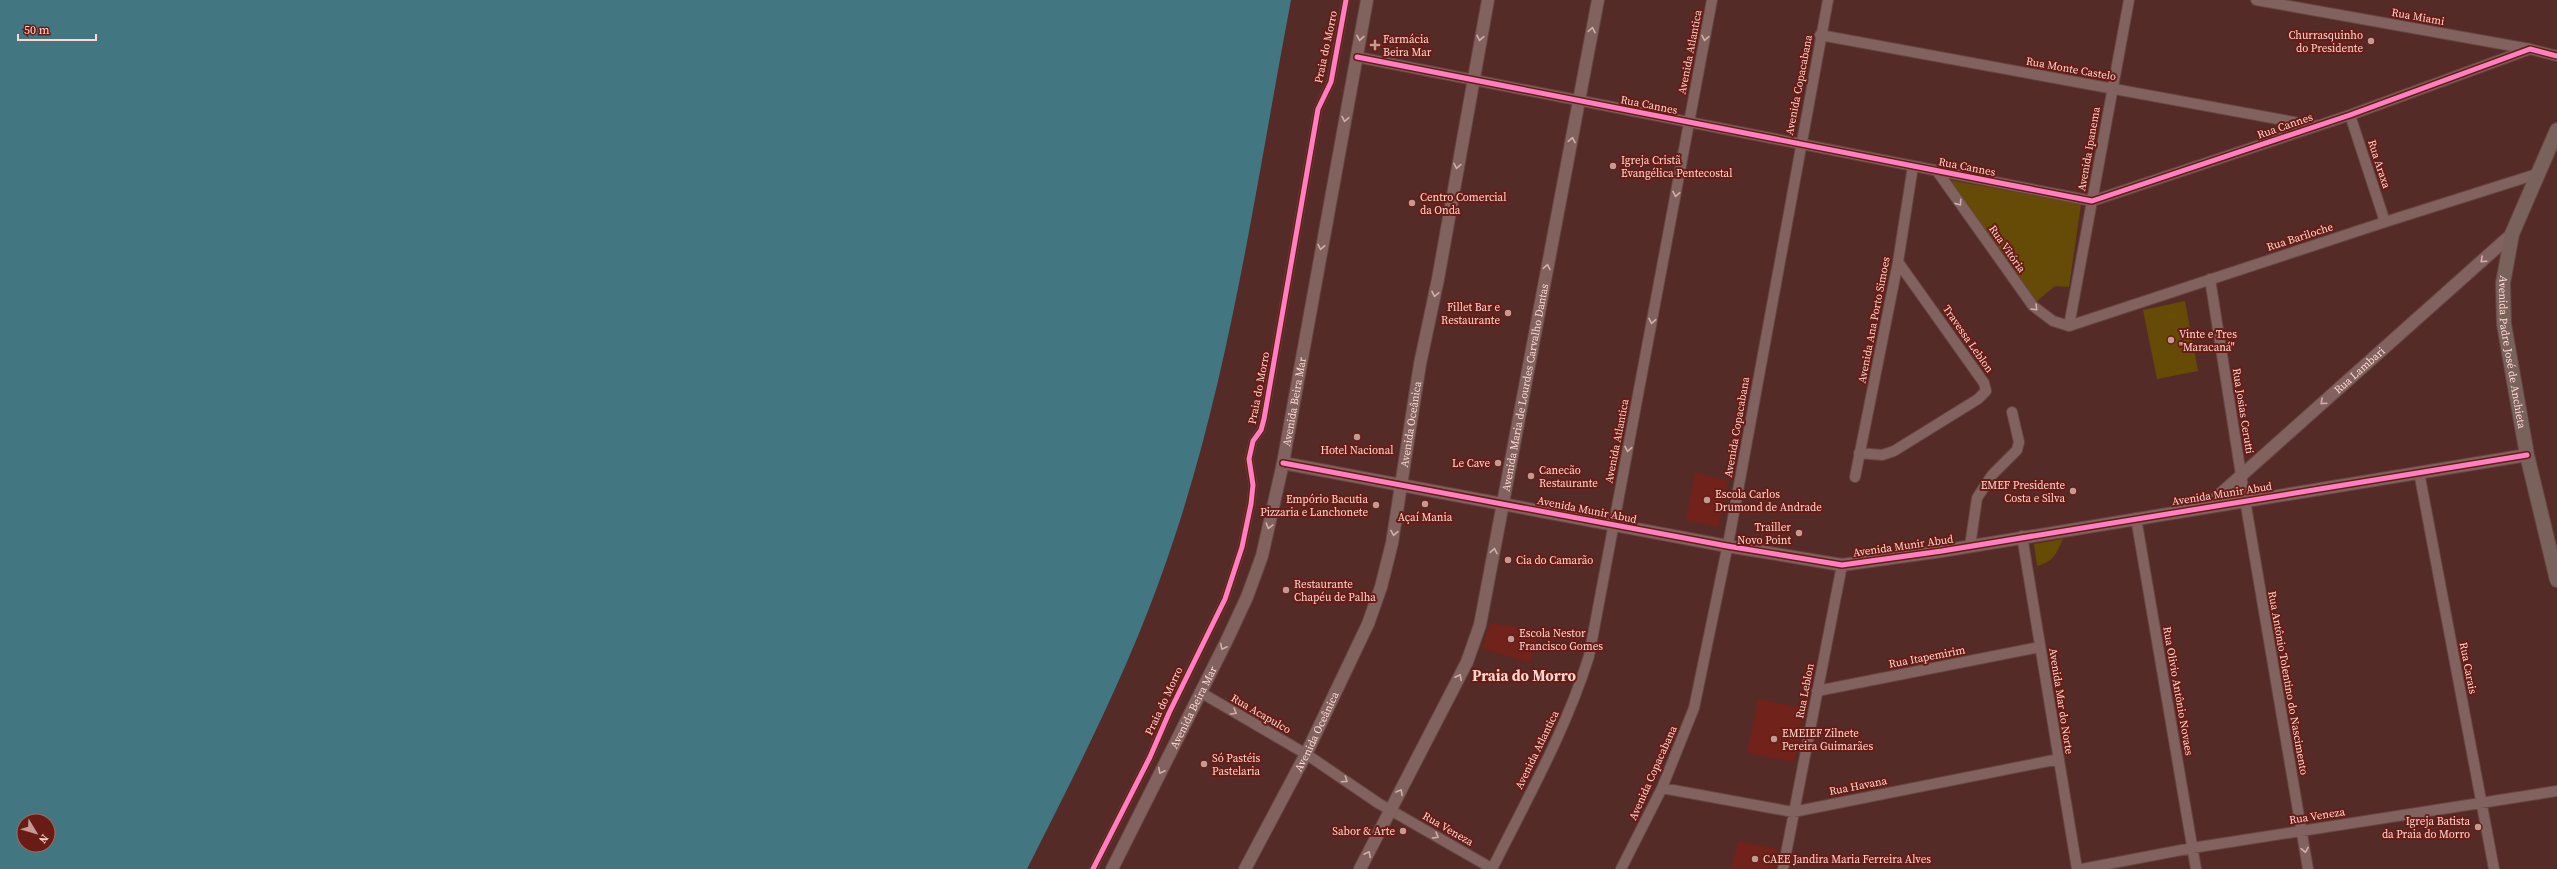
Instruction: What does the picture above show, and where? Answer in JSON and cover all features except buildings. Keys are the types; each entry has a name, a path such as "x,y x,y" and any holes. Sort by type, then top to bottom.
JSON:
{"main road":[{"name":"Avenida Padre José de Anchieta","path":"2557,130 2540,173 2512,234 2502,282 2504,324 2527,455 2557,580"}],"street":[{"name":"Praia do Morro","path":"1093,869 1150,757 1169,713 1225,599 1242,548 1253,485 1249,459 1253,441 1261,430 1264,419 1318,109 1331,82 1346,0"},
{"name":"Avenida Beira Mar","path":"1112,869 1247,597 1263,549 1283,463 1367,0"},
{"name":"Avenida Oceânica","path":"1245,869 1306,754 1374,607 1392,543 1420,364 1438,280 1472,80 1488,0"},
{"name":"Avenida Maria de Lourdes Carvalho Dantas","path":"1360,869 1466,662 1480,625 1598,0"},
{"name":"Avenida Atlantica","path":"1492,869 1578,692 1589,656 1712,0"},
{"name":"Avenida Copacabana","path":"1621,869 1662,788 1694,708 1727,546 1820,35 1828,0"},
{"name":"Avenida Ipanema","path":"2069,326 2129,0"},
{"name":"Rua Miami","path":"2256,0 2530,49"},
{"name":"Rua Monte Castelo","path":"1820,35 2317,126"},
{"name":"Rua Cannes","path":"1356,57 2092,201 2350,115 2530,49"},
{"path":"2530,49 2557,56"},
{"name":"Rua Araxa","path":"2350,115 2384,222"},
{"name":"Avenida Ana Porto Simoes","path":"1855,477 1898,262 1913,166"},
{"name":"Rua Vitória","path":"1937,171 2032,306 2053,322 2069,326"},
{"name":"Rua Bariloche","path":"2069,326 2210,278 2540,173"},
{"name":"Rua Lambari","path":"2206,507 2512,234"},
{"name":"Travessa Leblon","path":"1859,453 1882,455 1894,451 1978,399 1986,391 1984,383 1898,262"},
{"name":"Rua Josias Cerutti","path":"2210,278 2245,500"},
{"path":"1970,546 1977,498 1992,475 2017,450 2019,442 2012,412"},
{"name":"Avenida Munir Abud","path":"1283,463 1727,546 1842,565 1970,546 2022,536 2527,455"},
{"name":"Rua Carais","path":"2419,472 2494,869"},
{"name":"Rua Antônio Tolentino do Nascimento","path":"2245,500 2308,869"},
{"name":"Rua Olivio Antônio Novaes","path":"2136,518 2196,869"},
{"name":"Avenida Mar do Norte","path":"2022,536 2077,869"},
{"name":"Rua Leblon","path":"1783,869 1842,565"},
{"name":"Rua Itapemirim","path":"1818,692 2040,647"},
{"name":"Rua Acapulco","path":"1200,692 1306,754 1390,809"},
{"name":"Rua Havana","path":"1662,788 1793,812 2059,759"},
{"name":"Rua Veneza","path":"2082,869 2192,848 2557,791"},
{"name":"Rua Veneza","path":"1390,809 1492,869"}],"shaded area":[{"path":"1949,180 2081,204 2069,287 2055,286 2036,302"},
{"name":"Vinte e Tres \"Maracaná\"","path":"2185,301 2198,371 2157,379 2143,310"},
{"name":"Escola Carlos Drumond de Andrade","path":"1695,472 1728,481 1718,527 1686,520"},
{"path":"2063,539 2054,556 2047,562 2037,566 2034,544"},
{"name":"Escola Nestor Francisco Gomes","path":"1490,623 1539,630 1530,663 1482,648"},
{"name":"EMEIEF Zilnete Pereira Guimarães","path":"1758,699 1805,708 1794,762 1747,753"},
{"name":"CAEE Jandira Maria Ferreira Alves","path":"1738,841 1778,849 1774,869 1731,869"}],"water":[{"path":"0,0 1291,0 1238,287 1206,429 1187,499 1150,607 1118,683 1027,869 0,869"}],"cycle path":[{"path":"1093,869 1150,757 1169,713 1225,599 1242,547 1251,504 1253,485 1249,459 1253,441 1261,430 1264,419 1318,109 1331,82 1346,0"},
{"path":"1357,57 2092,201 2350,115 2530,49 2557,56"},
{"path":"1283,463 1727,546 1842,565 1942,551 2527,455"}],"place":[{"name":"Churrasquinho do Presidente","path":"2371,41"},
{"name":"Farmácia Beira Mar","path":"1375,45"},
{"name":"Igreja Cristã Evangélica Pentecostal","path":"1613,166"},
{"name":"Centro Comercial da Onda","path":"1412,203"},
{"name":"Fillet Bar e Restaurante","path":"1508,313"},
{"name":"Vinte e Tres \"Maracaná\"","path":"2171,340"},
{"name":"Hotel Nacional","path":"1357,437"},
{"name":"Le Cave","path":"1498,463"},
{"name":"Canecão Restaurante","path":"1531,476"},
{"name":"EMEF Presidente Costa e Silva","path":"2073,491"},
{"name":"Escola Carlos Drumond de Andrade","path":"1707,500"},
{"name":"Açaí Mania","path":"1425,504"},
{"name":"Empório Bacutia Pizzaria e Lanchonete","path":"1376,505"},
{"name":"Trailler Novo Point","path":"1799,533"},
{"name":"Cia do Camarão","path":"1508,560"},
{"name":"Restaurante Chapéu de Palha","path":"1286,590"},
{"name":"Escola Nestor Francisco Gomes","path":"1511,639"},
{"name":"EMEIEF Zilnete Pereira Guimarães","path":"1774,739"},
{"name":"Só Pastéis Pastelaria","path":"1204,764"},
{"name":"Igreja Batista da Praia do Morro","path":"2478,827"},
{"name":"Sabor & Arte","path":"1403,831"},
{"name":"CAEE Jandira Maria Ferreira Alves","path":"1755,859"}],"district":[{"name":"Praia do Morro","path":"1524,675"}]}
